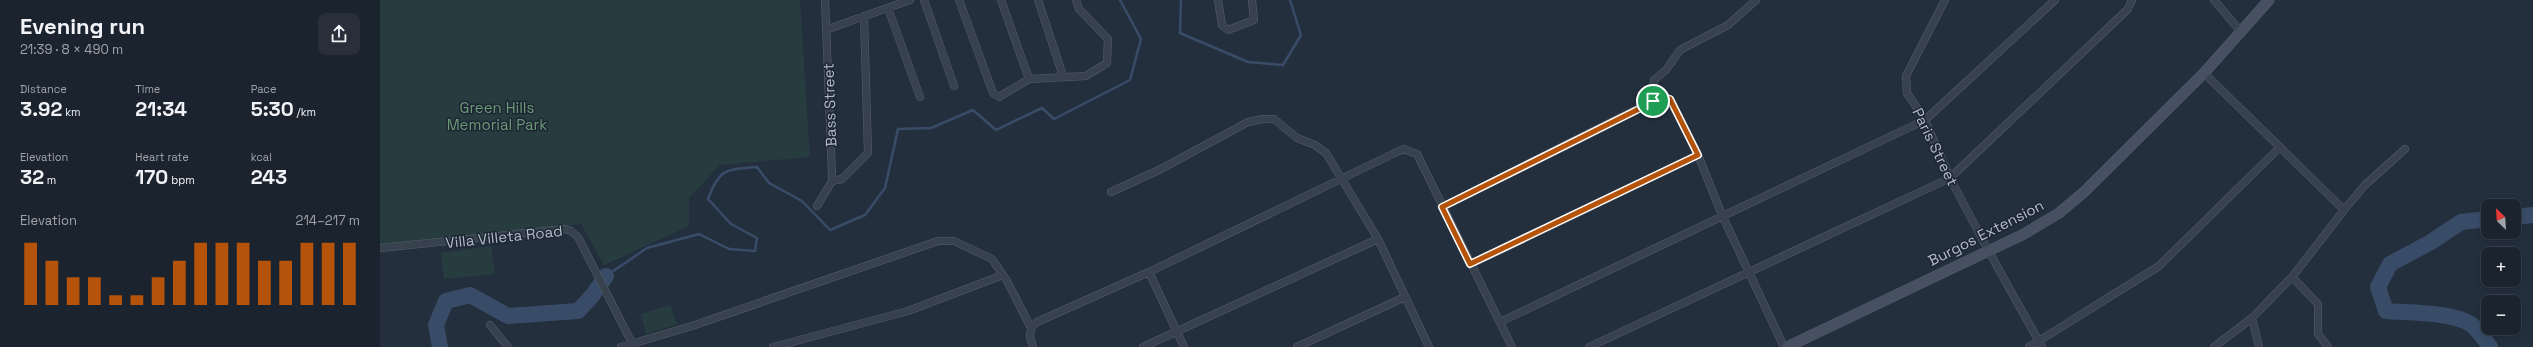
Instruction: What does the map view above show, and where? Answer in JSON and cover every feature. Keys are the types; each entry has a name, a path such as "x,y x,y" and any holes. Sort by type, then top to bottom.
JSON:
{"main road":[{"name":"Burgos Extension","path":"1787,347 2024,234 2059,213 2084,192 2204,73 2269,0"}],"street":[{"name":"Bass Street","path":"825,0 828,29 832,181"},
{"path":"828,29 910,0"},
{"path":"924,0 954,86"},
{"path":"959,0 993,93 999,97 1029,79 1063,76 1086,76 1098,70 1107,62 1110,42 1079,9 1076,0"},
{"path":"1001,0 1029,79"},
{"path":"1038,0 1063,76"},
{"path":"1218,0 1222,25 1228,30 1254,20 1252,0"},
{"path":"1653,101 1654,80 1666,70 1680,50 1728,25 1756,0"},
{"name":"Paris Street","path":"1945,0 1906,76 1907,93 1925,120 1950,178 1988,250 2041,344"},
{"path":"1500,322 1722,215 1925,120 2055,0"},
{"path":"1589,347 1950,178 2128,9 2132,0"},
{"path":"2214,0 2241,32"},
{"path":"888,8 920,97"},
{"path":"817,206 832,181 842,179 868,153 864,16"},
{"path":"2204,73 2344,210"},
{"path":"1442,207 1653,101 1663,97 1670,99 1698,155 1722,215 1784,347"},
{"path":"1111,192 1159,170 1248,122 1263,118 1274,119 1297,138 1315,145 1326,153 1340,179 1378,239 1429,347"},
{"path":"2029,347 2041,344 2159,266 2279,148"},
{"path":"1031,328 1037,322 1149,272 1403,149 1411,150 1417,154 1512,347"},
{"path":"2214,347 2252,318 2292,277 2365,185 2405,149"},
{"path":"1470,264 1698,155"},
{"name":"Villa Villeta Road","path":"380,248 565,229 571,231 578,237 607,298 634,346"},
{"path":"1143,347 1378,239"},
{"path":"621,347 634,346 938,241 954,241 992,260 1003,275 1031,328 1033,347"},
{"path":"1149,272 1184,347"},
{"path":"773,347 908,311 1003,275"},
{"path":"2292,277 2318,304 2318,334 2328,347"},
{"path":"1297,347 1405,297"},
{"path":"2252,318 2259,347"},
{"path":"490,325 508,347"}],"green space":[{"name":"Green Hills Memorial Park","path":"380,0 800,0 810,157 720,165 689,198 689,226 604,265 581,224 380,248"},
{"path":"491,246 495,274 444,279 441,253"},
{"path":"670,305 677,324 646,334 641,314"}],"waterway":[{"path":"606,276 647,248 699,234 729,249 755,251 757,238 731,224 708,199 716,181 725,172 757,167 769,183 802,201 830,230 865,215 885,188 898,129 931,128 973,110 996,130 1042,108 1054,119 1130,80 1141,39 1120,0"},
{"path":"1181,0 1180,33 1248,62 1283,65 1301,35 1290,0"},
{"path":"2521,216 2533,215"},
{"path":"2481,220 2461,222 2431,242 2390,264 2378,287 2386,311 2448,316 2467,322 2480,333 2490,347"},
{"path":"440,347 436,325 446,301 470,295 508,316 578,311 592,296 606,276"}],"route":[{"path":"1663,97 1670,99 1698,155 1470,264 1442,207 1653,101 1663,97"}]}
